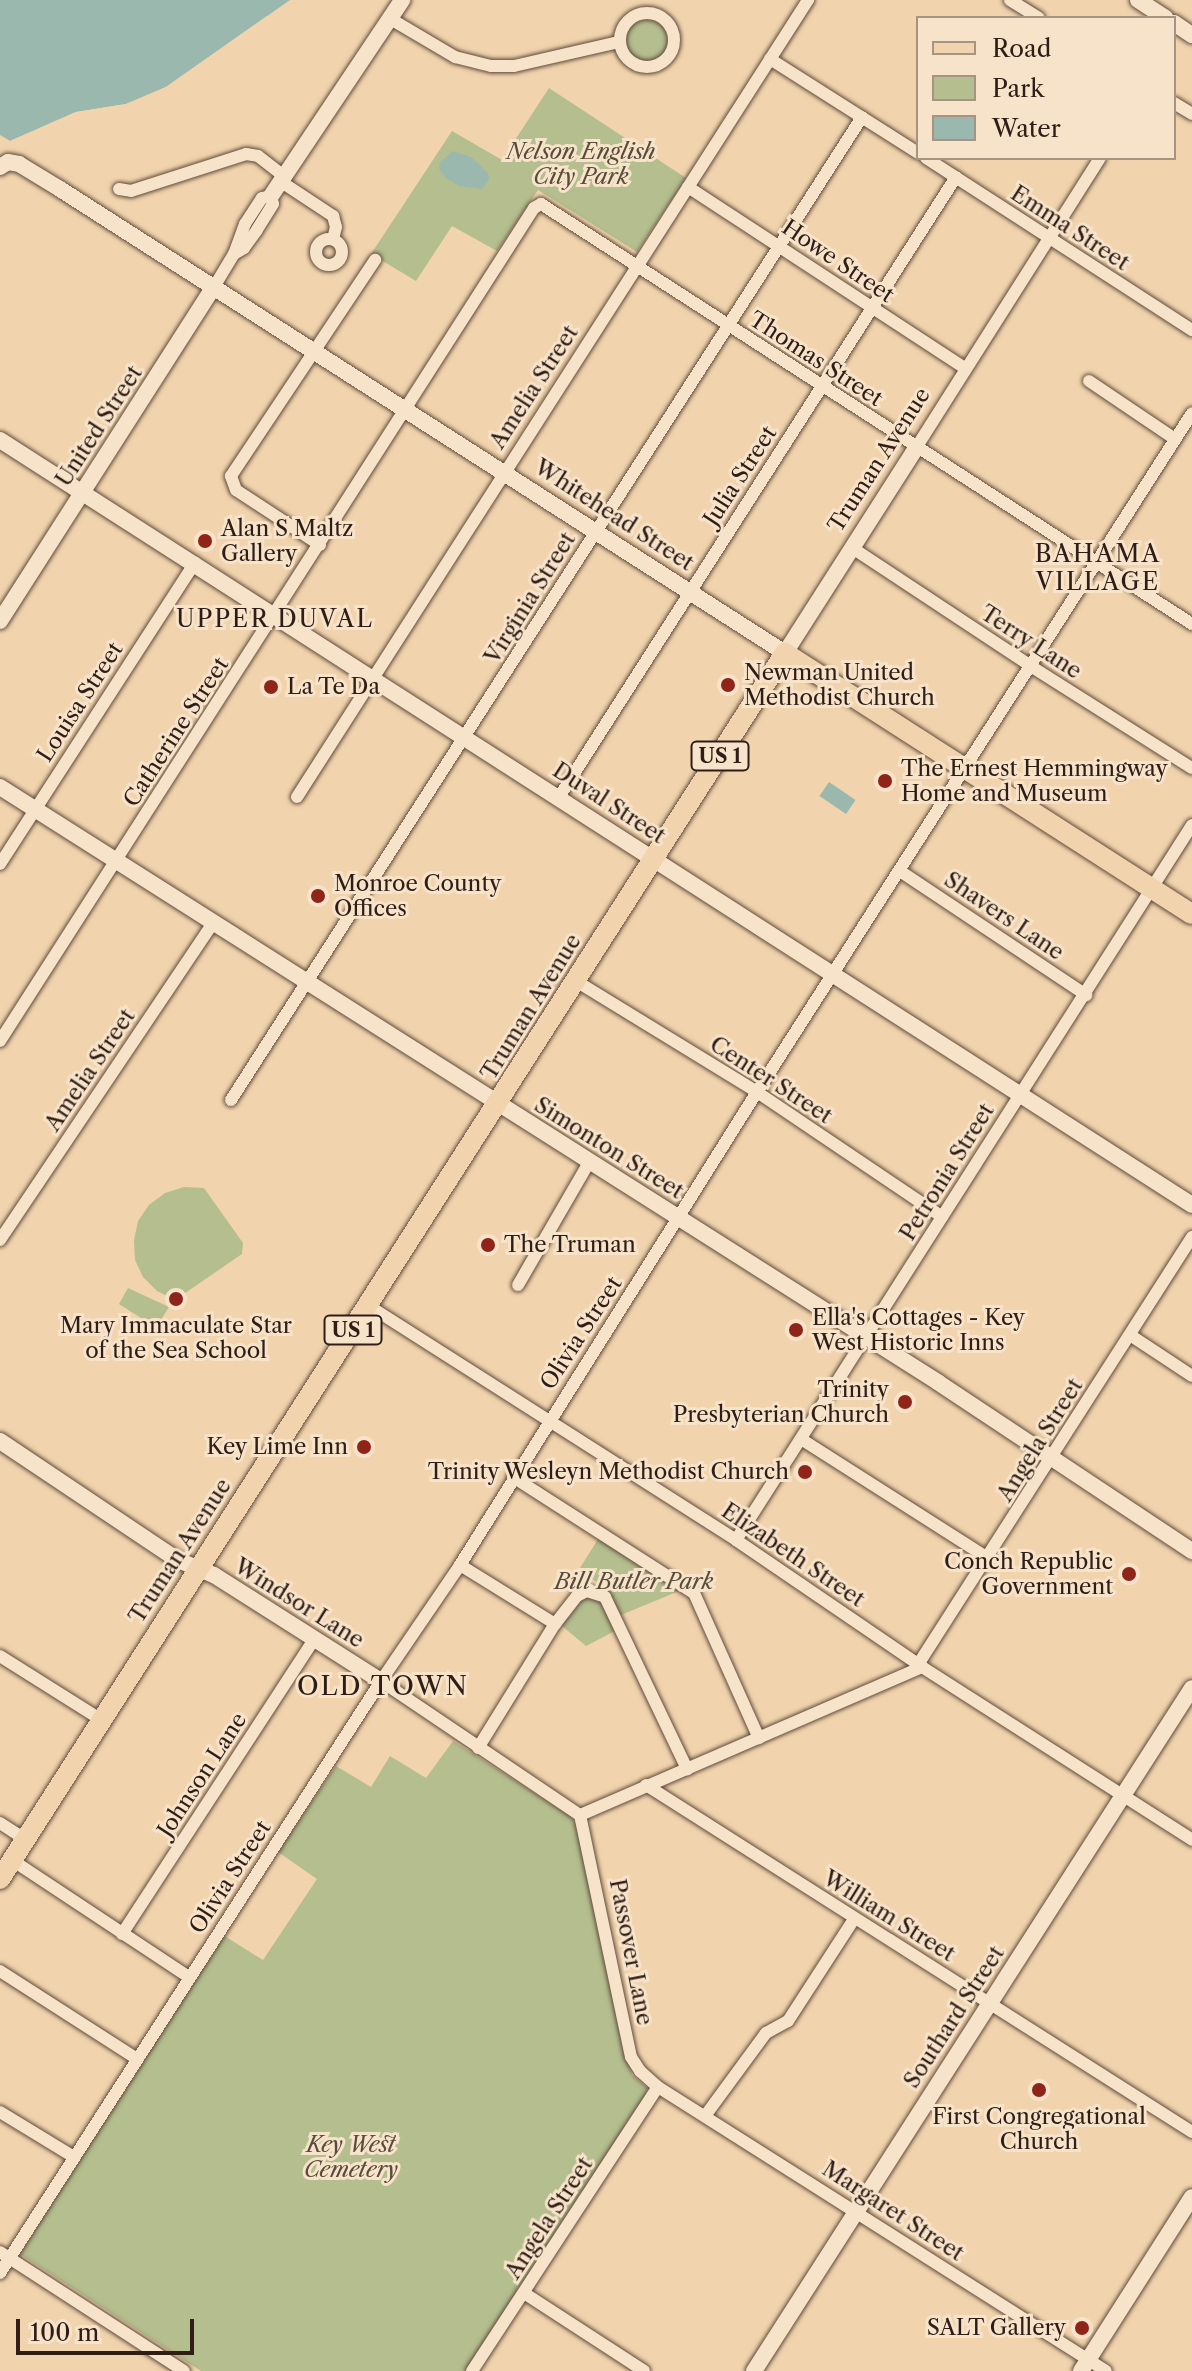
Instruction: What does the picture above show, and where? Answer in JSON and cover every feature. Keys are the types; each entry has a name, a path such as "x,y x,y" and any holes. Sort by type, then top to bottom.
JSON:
{"main road":[{"name":"Whitehead Street","path":"785,653 1151,891 1192,914"},
{"name":"Truman Avenue","path":"0,1879 196,1568 369,1306 785,653"}],"street":[{"name":"United Street","path":"0,621 214,287 234,254 245,224 262,198 271,196 402,0"},
{"name":"Amelia Street","path":"297,797 371,677 808,0"},
{"path":"1010,0 1036,16"},
{"path":"1138,0 1163,16"},
{"path":"648,13 665,19 674,35 671,53 666,60 650,68 632,64 625,58 619,42 624,24 639,14 648,13"},
{"path":"389,18 455,57 491,66 514,66 619,42"},
{"path":"770,59 916,152"},
{"name":"Virginia Street","path":"231,1100 862,117"},
{"path":"119,189 131,191 246,154 258,156 282,179 333,216 336,227 333,239"},
{"name":"Emma Street","path":"929,160 1192,330"},
{"name":"Truman Avenue","path":"785,653 1099,160"},
{"name":"Whitehead Street","path":"4,164 19,164 60,189 785,653"},
{"name":"Julia Street","path":"559,797 956,177"},
{"name":"Howe Street","path":"688,187 966,369"},
{"name":"Thomas Street","path":"541,204 1192,624"},
{"name":"Catherine Street","path":"0,1041 534,208 541,204"},
{"path":"320,545 236,490 231,476 375,260"},
{"path":"1089,381 1175,439"},
{"name":"Olivia Street","path":"0,2273 5,2255 74,2157 381,1681 460,1565 757,1092 1192,413"},
{"name":"Duval Street","path":"0,440 1192,1205"},
{"name":"Terry Lane","path":"851,547 1192,768"},
{"name":"Louisa Street","path":"0,864 195,563"},
{"name":"Simonton Street","path":"0,787 866,1337 1192,1551"},
{"name":"Petronia Street","path":"736,1540 1192,825"},
{"name":"Shavers Lane","path":"900,871 1086,995"},
{"name":"Amelia Street","path":"0,1240 214,922"},
{"name":"Center Street","path":"576,981 757,1092 942,1217"},
{"path":"518,1285 590,1161"},
{"name":"Angela Street","path":"920,1665 1192,1237"},
{"name":"Elizabeth Street","path":"369,1306 736,1540 920,1665 1192,1840"},
{"path":"1130,1335 1192,1376"},
{"path":"801,1439 988,1558"},
{"name":"Windsor Lane","path":"3,1449 315,1638 580,1815"},
{"path":"513,1477 694,1593 759,1738"},
{"path":"460,1565 555,1624"},
{"path":"478,1748 555,1624 577,1596 587,1591 605,1597 687,1769"},
{"name":"Johnson Lane","path":"122,1934 315,1638"},
{"path":"0,1656 100,1719"},
{"path":"580,1815 920,1665"},
{"name":"Southard Street","path":"754,2371 1192,1688"},
{"name":"William Street","path":"646,1785 1192,2132"},
{"name":"Passover Lane","path":"580,1815 631,2057 640,2071 658,2087"},
{"path":"0,1823 26,1840"},
{"path":"12,1860 189,1977"},
{"path":"705,2116 766,2033 788,2021 854,1919"},
{"path":"0,1971 137,2059"},
{"name":"Angela Street","path":"472,2371 658,2087"},
{"name":"Margaret Street","path":"658,2087 855,2211 1084,2365 1106,2371"},
{"path":"0,2112 74,2157"},
{"path":"1084,2365 1192,2197"},
{"path":"5,2255 184,2371"},
{"path":"524,2293 644,2371"}],"green space":[{"path":"647,20 662,26 668,41 662,56 647,62 632,56 626,41 632,26"},
{"name":"Nelson English City Park","path":"549,88 686,178 637,252 538,190 497,251 452,226 416,281 371,254 452,131 502,160"},
{"path":"184,1187 204,1188 243,1243 242,1254 175,1300 157,1291 143,1277 135,1260 134,1240 138,1221 149,1205 165,1193"},
{"path":"128,1288 169,1307 161,1320 153,1323 119,1304"},
{"name":"Bill Butler Park","path":"603,1531 684,1589 621,1615 602,1585 590,1578 575,1576"},
{"name":"Bill Butler Park","path":"586,1596 600,1599 615,1631 586,1646 561,1625"},
{"name":"Key West Cemetery","path":"453,1741 570,1816 578,1828 632,2075 647,2088 646,2094 467,2371 201,2371 20,2254 223,1935 263,1960 317,1879 278,1852 336,1766 371,1787 390,1756 426,1778"}],"water":[{"path":"0,0 290,0 166,87 126,104 76,112 10,141 0,135"},
{"path":"453,151 471,157 488,173 489,179 482,189 459,186 439,169 440,162"},
{"path":"829,782 856,800 846,814 819,796"}],"pier":[{"path":"267,16 269,20 168,90 127,108 77,115 13,143 10,141 76,112 126,104 166,87"}],"place":[{"name":"Alan S Maltz Gallery","path":"205,541"},
{"name":"Newman United Methodist Church","path":"728,685"},
{"name":"La Te Da","path":"271,687"},
{"name":"The Ernest Hemmingway Home and Museum","path":"885,781"},
{"name":"Monroe County Offices","path":"318,896"},
{"name":"The Truman","path":"488,1245"},
{"name":"Mary Immaculate Star of the Sea School","path":"176,1299"},
{"name":"Ella's Cottages - Key West Historic Inns","path":"796,1330"},
{"name":"Trinity Presbyterian Church","path":"905,1402"},
{"name":"Key Lime Inn","path":"364,1447"},
{"name":"Trinity Wesleyn Methodist Church","path":"805,1472"},
{"name":"Conch Republic Government","path":"1129,1574"},
{"name":"First Congregational Church","path":"1039,2090"},
{"name":"SALT Gallery","path":"1082,2328"}],"district":[{"name":"BAHAMA VILLAGE","path":"1098,568"},
{"name":"UPPER DUVAL","path":"275,619"},
{"name":"OLD TOWN","path":"383,1687"}]}
